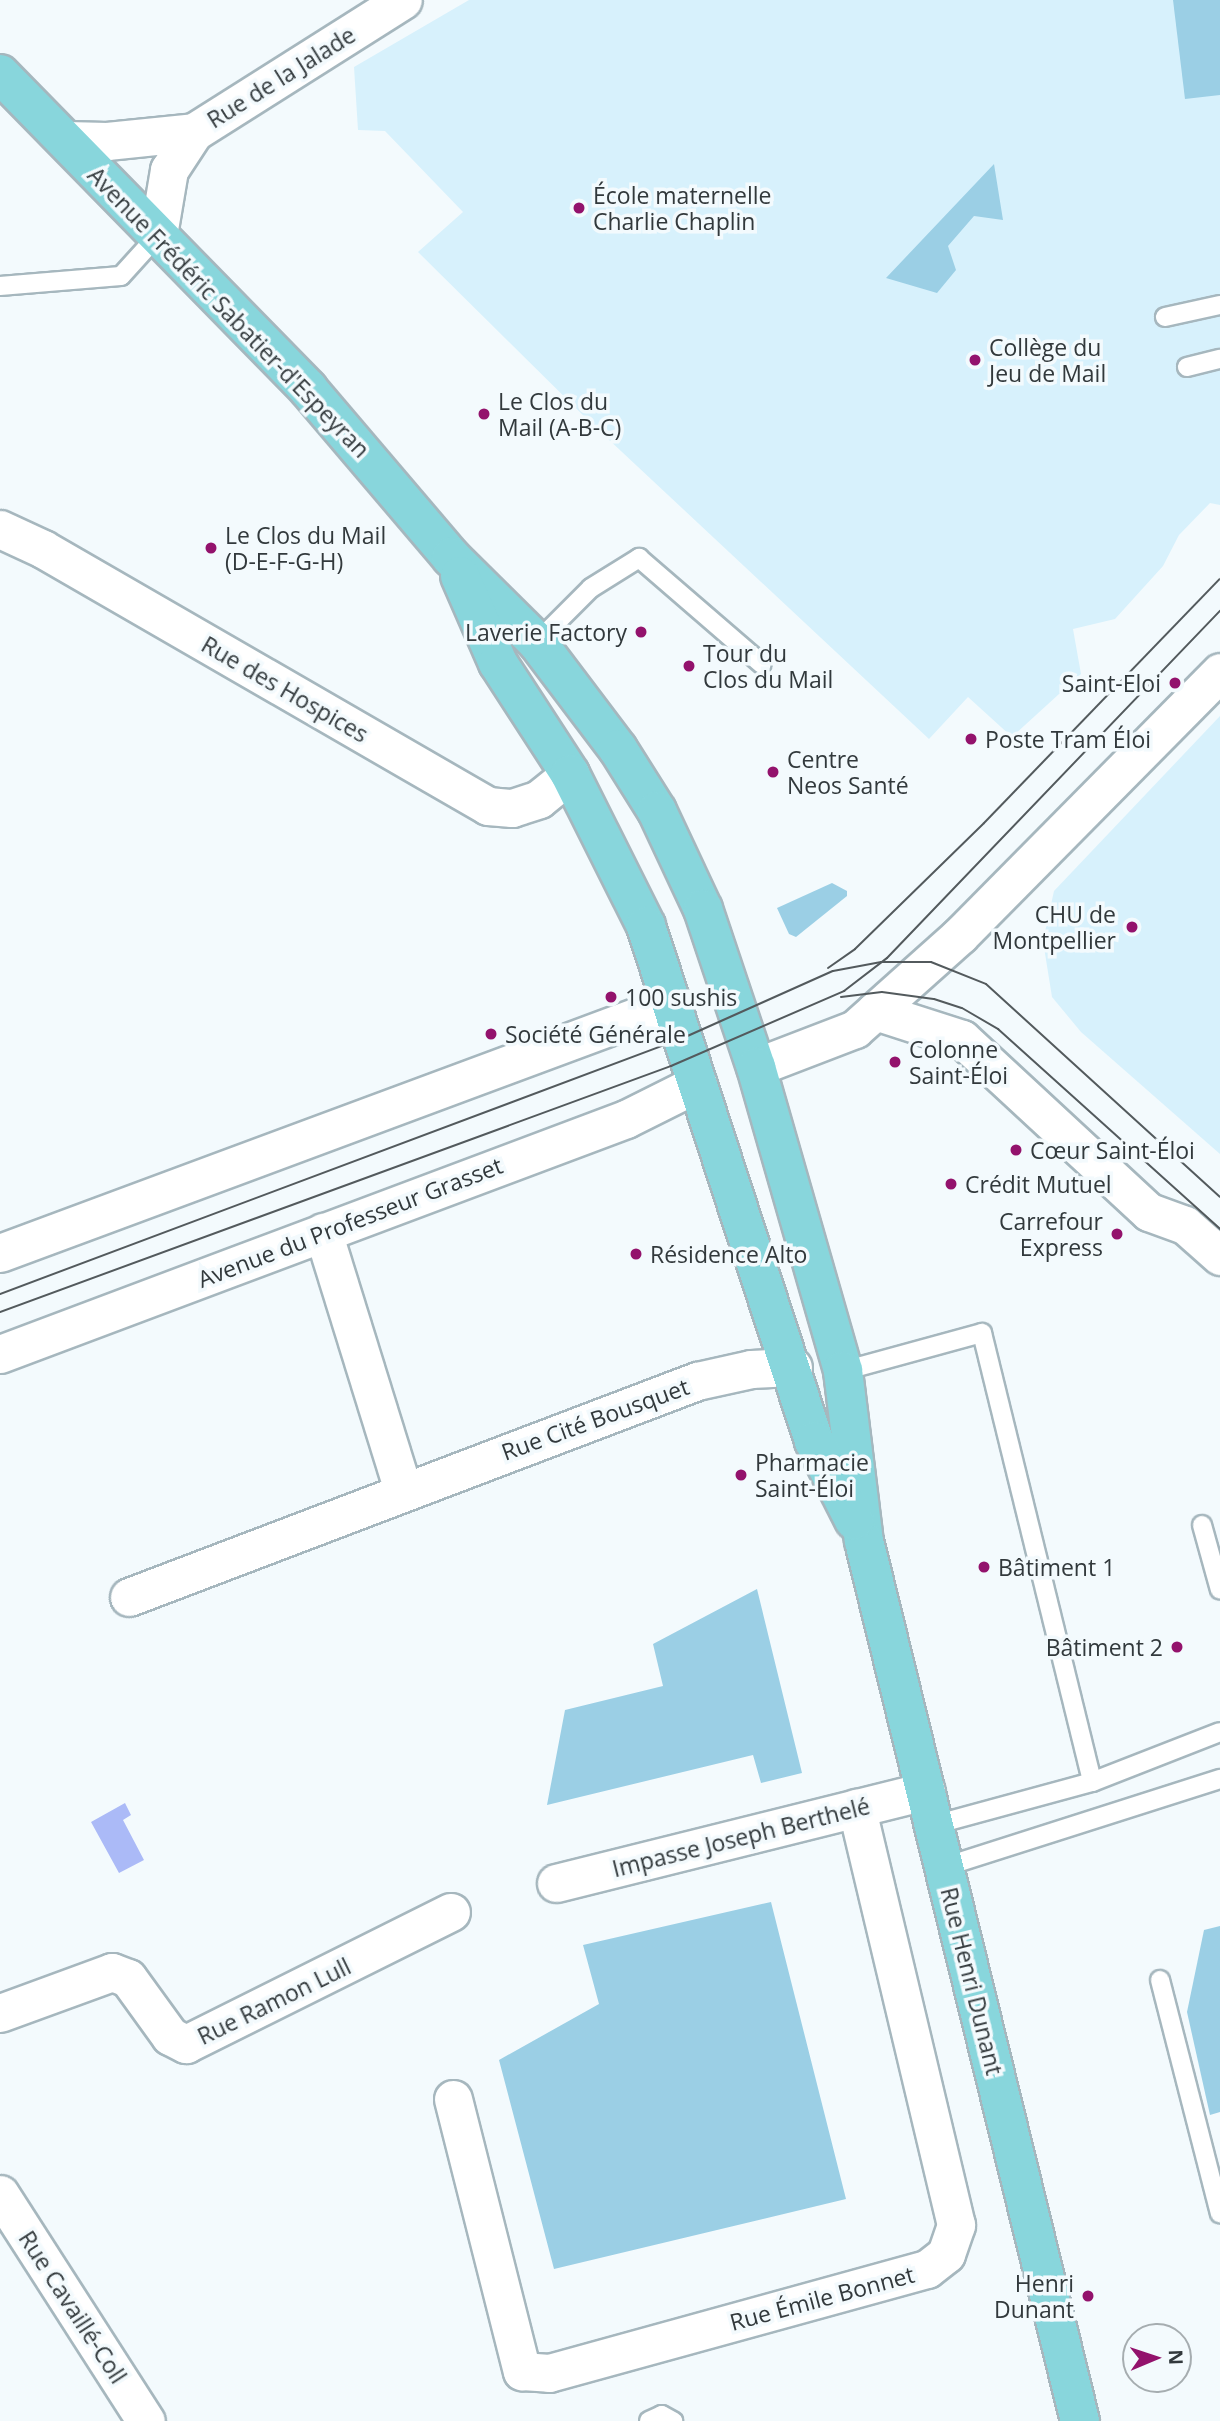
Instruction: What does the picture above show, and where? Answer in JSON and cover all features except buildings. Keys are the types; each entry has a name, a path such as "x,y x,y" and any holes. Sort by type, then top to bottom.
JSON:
{"main road":[{"name":"Avenue Frédéric Sabatier-d'Espeyran","path":"0,74 308,389 451,557 537,642 618,750 657,811 703,909 756,1067"},
{"name":"Avenue Frédéric Sabatier-d'Espeyran","path":"451,557 498,663 570,774 646,926 698,1083"},
{"path":"570,774 599,766 635,814 669,874 703,909"},
{"path":"673,1003 718,1023 756,1067 698,1083"},
{"name":"Rue Henri Dunant","path":"756,1067 843,1371 864,1541 1080,2421"},
{"name":"Rue Henri Dunant","path":"698,1083 793,1367 814,1441 864,1541"}],"street":[{"name":"Rue de la Jalade","path":"158,235 169,170 194,132 403,0"},
{"name":"Rue de la Jalade","path":"66,140 107,141 194,132"},
{"name":"Rue des Hospices","path":"0,529 43,549 488,806 512,808 539,799 570,774"},
{"path":"756,1067 836,1038 875,1011 960,935 1220,672"},
{"path":"0,1254 673,1003"},
{"path":"875,1011 962,1039 1149,1212 1185,1225 1220,1256"},
{"name":"Avenue du Professeur Grasset","path":"0,1354 625,1119 698,1083"},
{"path":"323,1232 403,1490"},
{"name":"Rue Cité Bousquet","path":"129,1597 403,1490 697,1381 751,1369 793,1367"},
{"name":"Impasse Joseph Berthelé","path":"556,1883 857,1808 930,1808"},
{"name":"Rue Émile Bonnet","path":"453,2099 522,2371 550,2373 927,2269 946,2254 956,2225 857,1808"},
{"name":"Rue Ramon Lull","path":"0,2013 112,1972 128,1978 170,2036 186,2044 452,1912"},
{"name":"Rue Cavaillé-Coll","path":"0,2194 146,2421"}],"lane":[{"path":"0,286 121,276 158,235"},
{"path":"1165,317 1220,305"},
{"path":"1187,367 1220,359"},
{"path":"537,642 591,588 639,558 762,664"},
{"path":"843,1371 982,1333 1092,1782"},
{"path":"1202,1524 1220,1590"},
{"path":"930,1808 1092,1782 1220,1732"},
{"path":"944,1867 1220,1779"},
{"path":"1160,1980 1220,2213"},
{"path":"649,2421 662,2415 673,2421"}],"shaded area":[{"path":"469,0 1220,0 1220,505 1210,503 1179,535 1163,566 1115,619 1073,629 1081,674 1012,737 968,697 929,739 591,423 418,252 463,212 385,131 358,130 354,67"},
{"path":"1173,0 1220,0 1220,95 1185,99"},
{"path":"994,164 1003,220 974,216 948,246 956,270 937,293 886,278"},
{"name":"CHU de Montpellier","path":"1220,716 1220,1154 1081,1032 1052,997 1043,941 1054,891"},
{"path":"832,883 847,891 847,896 796,937 789,934 777,908"},
{"path":"757,1589 802,1773 761,1783 753,1755 547,1805 565,1710 663,1686 653,1644"},
{"path":"125,1803 131,1815 123,1820 144,1860 119,1873 91,1822"},
{"path":"771,1902 846,2199 554,2269 499,2060 599,2004 583,1945"},
{"path":"1220,1926 1220,2112 1210,2115 1187,2012 1204,1930"}],"tram line":[{"path":"828,968 855,949 984,823 1220,579"},
{"path":"0,1312 671,1066 844,991 887,958 1220,611"},
{"path":"0,1294 683,1038 833,971 881,962 931,962 986,984 1220,1197"},
{"path":"841,997 882,992 934,999 962,1008 998,1029 1220,1229"}],"place":[{"name":"École maternelle Charlie Chaplin","path":"579,208"},
{"name":"Collège du Jeu de Mail","path":"975,360"},
{"name":"Le Clos du Mail (A-B-C)","path":"484,414"},
{"name":"Le Clos du Mail (D-E-F-G-H)","path":"211,548"},
{"name":"Laverie Factory","path":"641,632"},
{"name":"Tour du Clos du Mail","path":"689,666"},
{"name":"Saint-Eloi","path":"1175,683"},
{"name":"Poste Tram Éloi","path":"971,739"},
{"name":"Centre Neos Santé","path":"773,772"},
{"name":"CHU de Montpellier","path":"1132,927"},
{"name":"100 sushis","path":"611,997"},
{"name":"Société Générale","path":"491,1034"},
{"name":"Colonne Saint-Éloi","path":"895,1062"},
{"name":"Cœur Saint-Éloi","path":"1016,1150"},
{"name":"Crédit Mutuel","path":"951,1184"},
{"name":"Carrefour Express","path":"1117,1234"},
{"name":"Résidence Alto","path":"636,1254"},
{"name":"Pharmacie Saint-Éloi","path":"741,1475"},
{"name":"Bâtiment 1","path":"984,1567"},
{"name":"Bâtiment 2","path":"1177,1647"},
{"name":"Henri Dunant","path":"1088,2296"}]}
